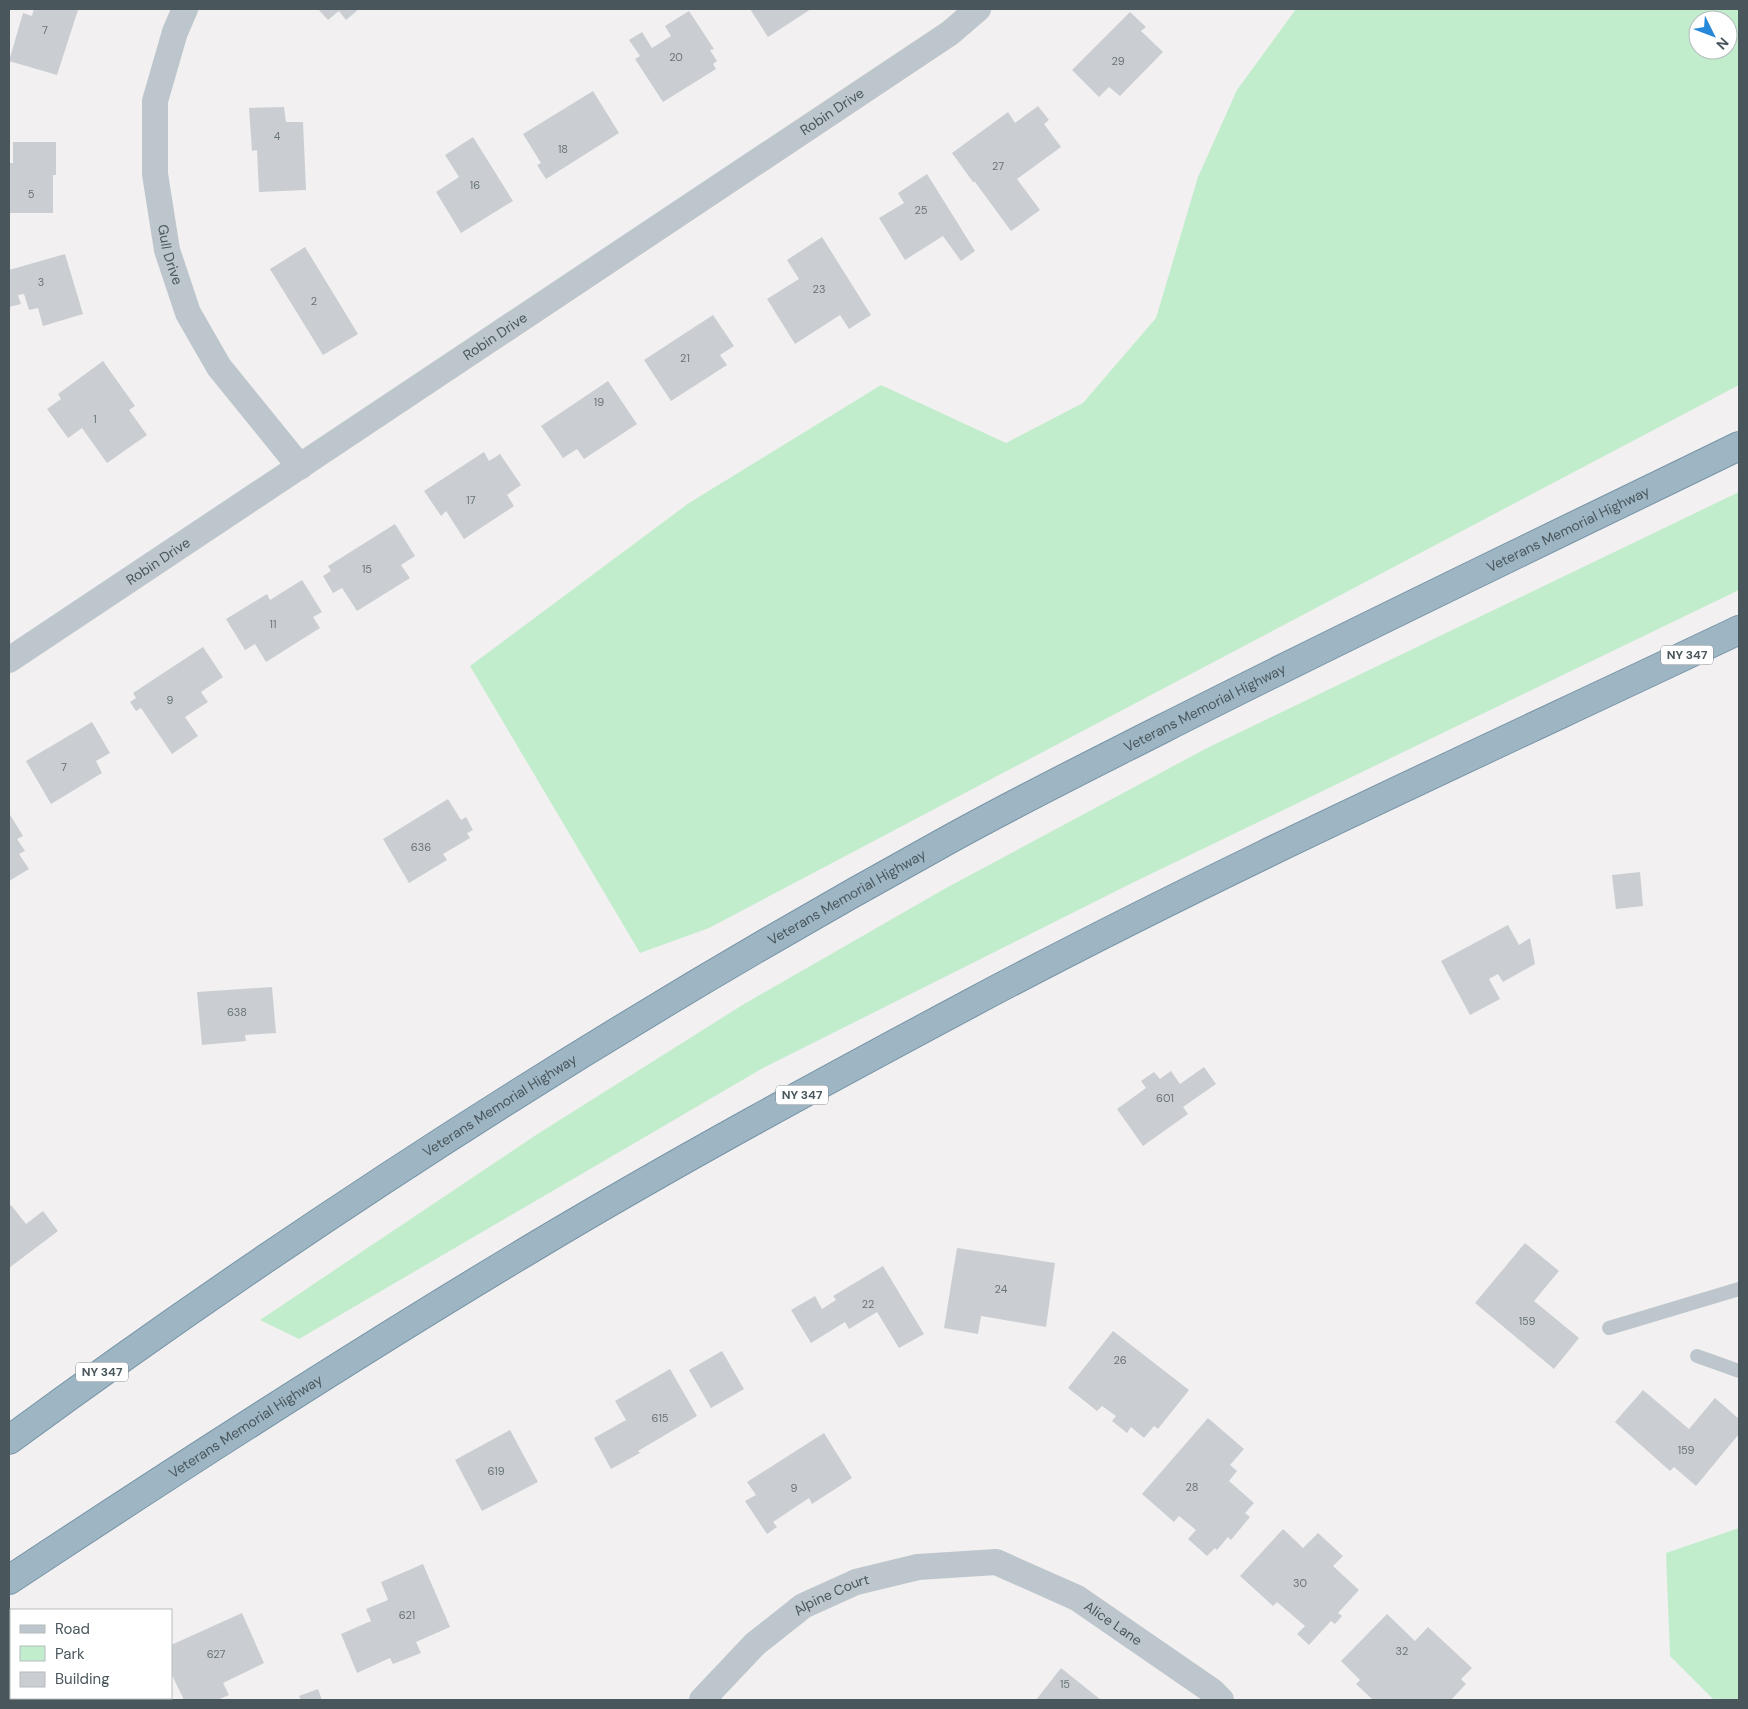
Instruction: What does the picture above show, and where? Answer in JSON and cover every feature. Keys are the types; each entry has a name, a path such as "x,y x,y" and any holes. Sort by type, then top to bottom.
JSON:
{"highway":[{"name":"Veterans Memorial Highway","path":"9,1440 196,1305 403,1166 533,1082 732,962 939,844 1049,786 1283,667 1739,446"},
{"name":"Veterans Memorial Highway","path":"9,1580 215,1444 427,1311 640,1185 864,1062 1084,945 1739,630"}],"street":[{"name":"Gull Drive","path":"185,9 175,32 155,101 155,174 167,250 188,313 219,367 300,467"},
{"name":"Robin Drive","path":"9,660 638,239 950,33 978,9"},
{"name":"Alpine Court","path":"702,1700 755,1644 803,1606 856,1582 909,1569 996,1562"},
{"name":"Alice Lane","path":"996,1562 1077,1598 1212,1691 1220,1700"}],"lane":[{"path":"1609,1328 1739,1289"},
{"path":"1696,1356 1739,1371"}],"green space":[{"path":"1296,9 1739,9 1739,385 709,928 640,953 470,666 689,503 881,385 1006,443 1083,403 1156,318 1198,177 1237,90"},
{"path":"1739,492 1739,590 1132,883 763,1068 299,1339 260,1320 536,1135 744,1004 946,888 1207,748"},
{"path":"1739,1528 1739,1700 1714,1700 1670,1656 1666,1553"}],"building":[{"path":"34,9 78,10 57,75 9,61 23,13 32,16"},
{"path":"318,9 359,9 346,20 339,11 328,20"},
{"path":"750,9 811,9 768,37"},
{"path":"689,11 714,49 710,50 717,61 713,64 716,69 663,102 635,59 640,56 629,40 642,32 652,48 671,36 665,26"},
{"path":"1130,12 1146,27 1141,31 1163,52 1120,96 1109,87 1099,97 1072,70"},
{"path":"593,91 619,133 546,179 537,165 541,163 523,134"},
{"path":"1038,106 1049,120 1044,124 1061,147 1017,179 1040,210 1011,231 952,153 1008,112 1015,123"},
{"path":"284,107 286,122 303,122 306,190 259,192 257,150 252,151 249,108"},
{"path":"473,137 513,201 461,233 436,192 459,177 445,155"},
{"path":"13,142 56,142 56,175 53,175 53,213 9,213 9,163 13,163"},
{"path":"927,174 975,251 961,261 943,236 905,260 879,218 904,203 898,193"},
{"path":"822,237 871,315 849,329 840,315 795,344 767,299 799,279 787,260"},
{"path":"305,247 358,334 323,355 270,269"},
{"path":"65,254 83,314 43,326 38,308 29,310 24,294 18,295 21,304 9,307 9,270"},
{"path":"713,315 734,346 720,355 727,365 671,401 644,360"},
{"path":"103,361 135,406 129,410 147,435 107,463 82,428 68,438 47,409 61,399 58,394"},
{"path":"608,381 637,424 584,459 577,449 563,458 541,426"},
{"path":"484,452 489,461 500,454 521,485 507,495 514,506 464,539 446,511 441,516 424,491"},
{"path":"395,524 415,556 401,565 410,578 357,611 342,588 333,593 323,576 331,571 328,566"},
{"path":"302,580 322,612 313,617 320,628 266,662 255,644 245,650 226,619 267,594 270,600"},
{"path":"203,647 223,677 201,692 208,702 185,717 198,736 172,754 141,708 136,711 130,702 136,698 133,693"},
{"path":"92,722 110,753 96,761 102,773 51,804 26,761"},
{"path":"448,799 461,820 466,817 473,830 467,833 470,838 443,854 447,860 409,883 383,839"},
{"path":"9,813 23,836 17,839 25,851 19,854 29,869 9,881"},
{"path":"1640,872 1643,906 1616,909 1612,875"},
{"path":"1508,925 1519,945 1530,938 1535,964 1503,982 1498,974 1489,979 1500,999 1470,1015 1441,961"},
{"path":"272,987 276,1033 245,1035 246,1041 202,1045 197,992"},
{"path":"1204,1067 1216,1084 1183,1107 1188,1114 1143,1146 1117,1109 1146,1088 1141,1081 1154,1072 1160,1079 1171,1071 1180,1084"},
{"path":"11,1205 26,1224 43,1211 58,1231 9,1268 9,1206"},
{"path":"1525,1243 1559,1271 1534,1301 1579,1338 1554,1369 1475,1303"},
{"path":"957,1248 1055,1263 1046,1327 981,1316 978,1334 944,1328"},
{"path":"883,1266 924,1334 899,1348 877,1312 849,1329 845,1322 811,1343 791,1310 815,1296 822,1309 836,1300 833,1296"},
{"path":"1113,1331 1189,1390 1158,1429 1154,1426 1144,1438 1131,1427 1127,1433 1112,1421 1116,1416 1102,1406 1097,1411 1068,1388"},
{"path":"722,1351 744,1389 711,1408 689,1370"},
{"path":"670,1369 697,1416 638,1451 640,1453 611,1469 594,1438 626,1420 615,1401"},
{"path":"1643,1390 1689,1429 1715,1398 1739,1419 1739,1434 1696,1486 1674,1467 1670,1471 1615,1422"},
{"path":"1208,1418 1244,1449 1230,1465 1237,1471 1229,1481 1254,1503 1245,1513 1250,1517 1231,1540 1228,1537 1217,1550 1215,1548 1207,1556 1188,1539 1196,1530 1179,1516 1174,1522 1142,1494"},
{"path":"510,1430 538,1482 482,1511 455,1460"},
{"path":"824,1433 852,1478 812,1504 809,1498 773,1522 777,1527 767,1534 745,1501 756,1495 747,1482"},
{"path":"1283,1529 1303,1548 1318,1533 1343,1556 1333,1566 1359,1590 1338,1613 1342,1616 1335,1624 1331,1621 1309,1645 1297,1634 1305,1626 1277,1602 1273,1606 1240,1576"},
{"path":"423,1564 450,1627 416,1642 421,1653 393,1664 390,1658 357,1673 341,1634 371,1621 366,1609 388,1600 381,1582"},
{"path":"242,1613 264,1663 223,1683 229,1695 217,1700 184,1700 172,1675 172,1645"},
{"path":"1387,1614 1415,1641 1428,1627 1472,1668 1461,1679 1466,1684 1451,1700 1373,1700 1356,1684 1360,1680 1341,1661"},
{"path":"1061,1668 1101,1700 1036,1700"},
{"path":"318,1689 322,1700 301,1700 299,1696"}]}
